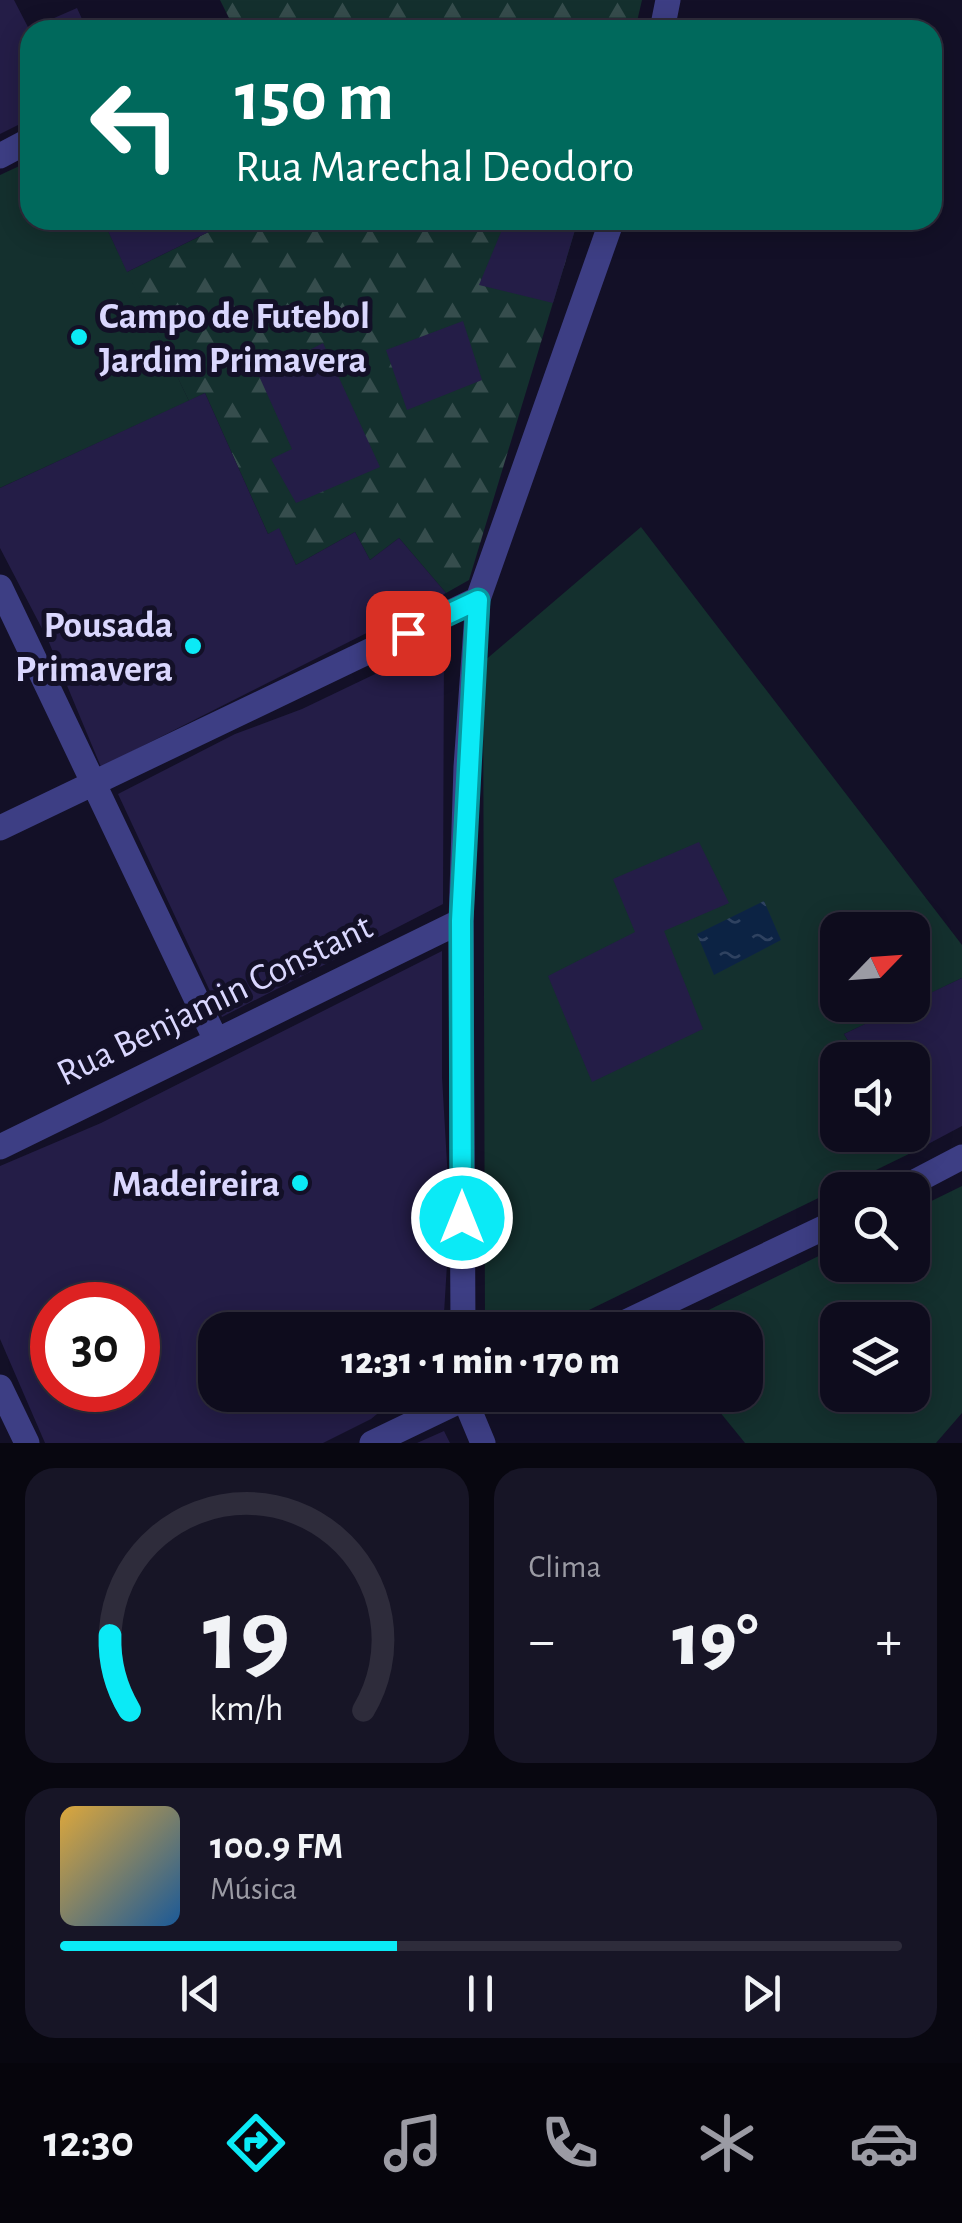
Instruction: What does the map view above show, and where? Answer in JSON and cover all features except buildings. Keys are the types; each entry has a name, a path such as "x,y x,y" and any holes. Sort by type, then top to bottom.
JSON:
{"street":[{"path":"463,1312 461,921 478,600 608,230"},
{"path":"0,587 215,1038"},
{"path":"0,828 478,600"},
{"name":"Rua Benjamin Constant","path":"0,1146 461,921"},
{"path":"930,1174 962,1157"},
{"path":"646,1312 820,1229"},
{"path":"0,1388 27,1443"},
{"path":"372,1443 434,1412"},
{"path":"472,1412 483,1443"}],"green space":[{"path":"220,0 642,0 637,20 230,20"},
{"name":"Campo de Futebol Jardim Primavera","path":"20,166 20,230 108,230 189,401 0,488 0,175"},
{"path":"213,230 575,230 469,580 446,593 399,538 370,560 355,532 296,565 279,529 268,534 205,393 189,401 127,272"},
{"path":"641,527 962,945 962,978 930,994 930,912 820,912 820,1022 870,1022 844,1034 849,1042 820,1042 820,1152 913,1152 872,1172 820,1172 820,1197 585,1312 485,1312 483,662"},
{"path":"962,1186 962,1413 936,1443 745,1443 720,1412 763,1412 763,1312 705,1312 820,1255 820,1282 930,1282 930,1202"}],"water":[{"path":"764,901 781,940 714,975 697,934"}],"place":[{"name":"Campo de Futebol Jardim Primavera","path":"79,337"},
{"name":"Pousada Primavera","path":"193,646"},
{"name":"Madeireira","path":"300,1183"}],"route":[{"path":"408,633 478,600 466,767 461,921 462,1218"}]}
